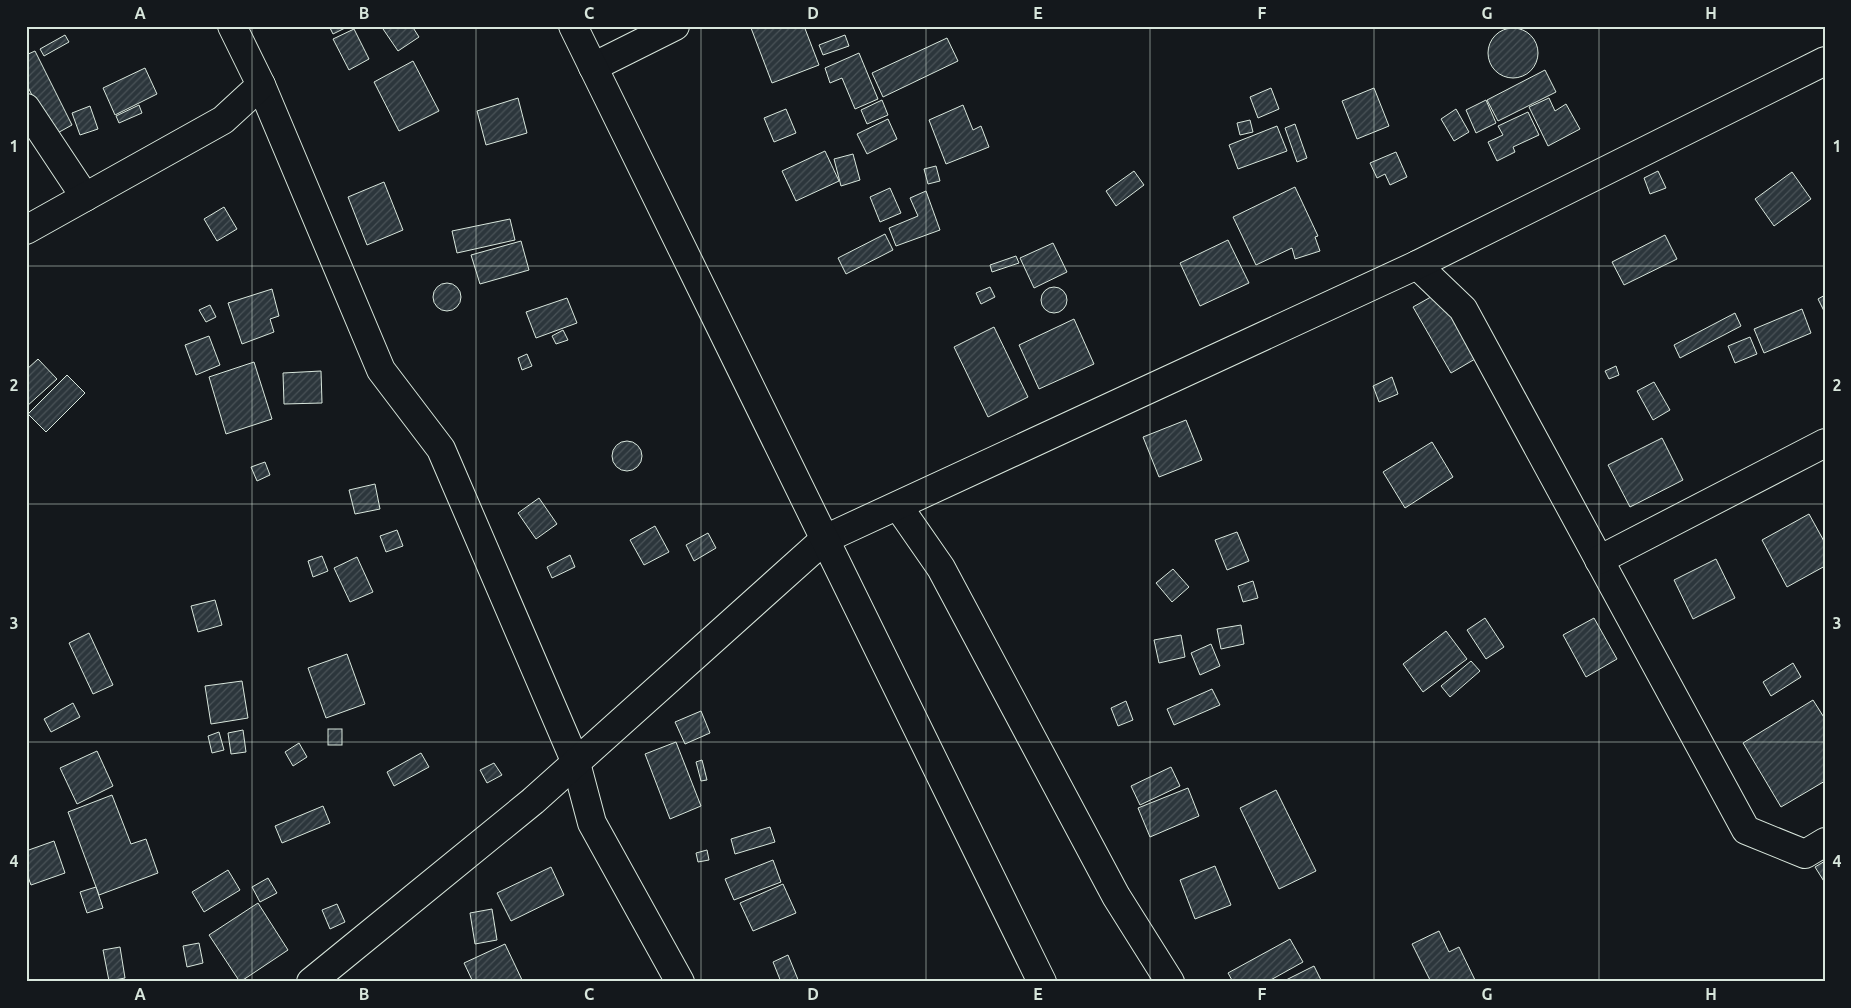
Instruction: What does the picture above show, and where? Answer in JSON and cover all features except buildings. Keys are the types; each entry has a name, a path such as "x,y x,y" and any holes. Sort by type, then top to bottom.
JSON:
{"main road":[{"path":"232,26 261,85 381,370 441,449 576,762 592,823 680,982"},
{"path":"573,26 1042,982"},
{"path":"593,67 672,27"},
{"path":"311,982 533,801 825,540 1417,265 1825,61"},
{"path":"26,230 223,120 261,85"},
{"path":"26,108 86,197"},
{"path":"1417,265 1463,309 1746,830 1805,854 1825,842"},
{"path":"1599,560 1825,444"},
{"path":"898,506 942,568 1116,896 1170,982"}]}
